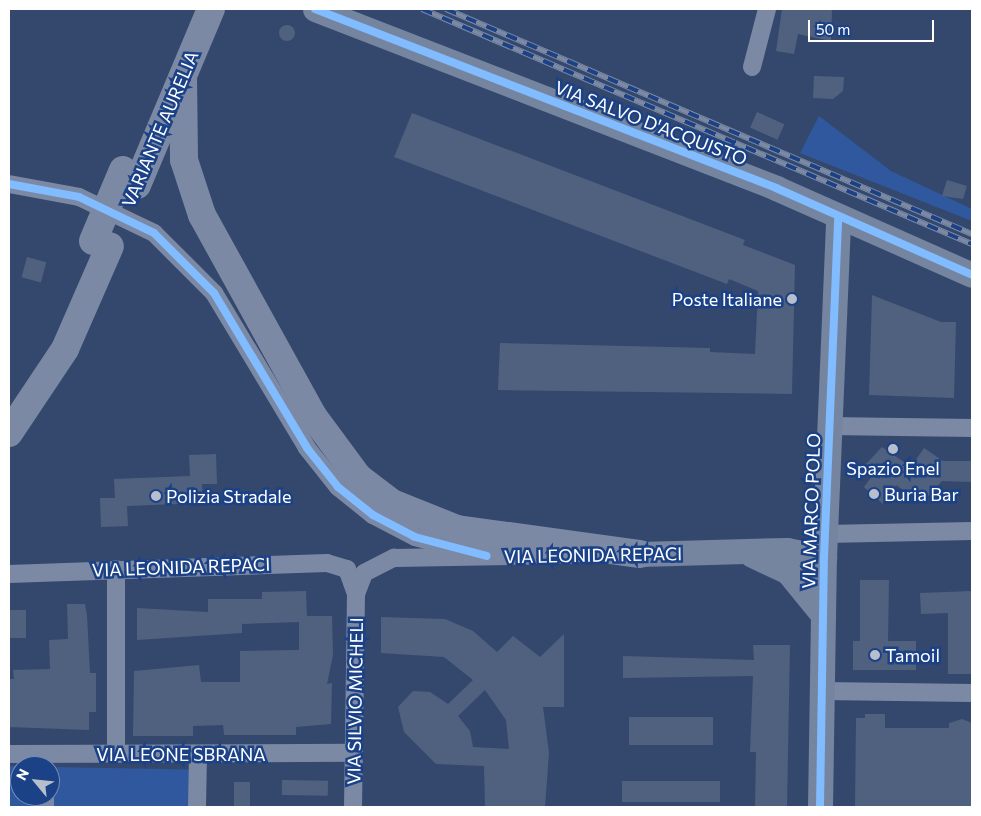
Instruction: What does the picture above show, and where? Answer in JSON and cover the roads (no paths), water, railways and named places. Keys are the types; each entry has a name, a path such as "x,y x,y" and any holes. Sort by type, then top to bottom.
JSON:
{"highway":[{"name":"VARIANTE AURELIA","path":"130,177 183,76 198,15"},
{"name":"VARIANTE AURELIA","path":"9,433 65,349 102,244 198,15"},
{"path":"183,76 184,160 202,215 313,416 358,477 392,503 457,529 640,554"},
{"name":"VARIANTE AURELIA","path":"9,404 102,244"}],"street":[{"name":"VIA SALVO D'ACQUISTO","path":"315,9 838,216 972,275"},
{"path":"752,67 767,9"},
{"path":"9,184 95,203 132,220 163,240 214,293 307,448 338,487 373,515 415,537 487,556"},
{"name":"VIA MARCO POLO","path":"820,807 824,554 838,216"},
{"path":"829,426 972,428"},
{"path":"779,559 805,535 826,501"},
{"path":"779,559 824,554 972,531"},
{"name":"VIA LEONIDA REPACI","path":"356,594 364,573 388,559 487,556 750,554 779,559"},
{"path":"779,559 823,615"},
{"name":"VIA LEONIDA REPACI","path":"9,574 327,562 347,569 356,594"},
{"path":"116,569 116,754"},
{"name":"VIA SILVIO MICHELI","path":"353,807 356,594"},
{"path":"823,691 972,693"},
{"name":"VIA LEONE SBRANA","path":"60,759 116,754 354,753"},
{"path":"197,807 198,754"}],"railway":[{"path":"422,9 972,244"},
{"path":"446,9 972,234"}],"place":[{"name":"Poste Italiane","path":"792,299"},
{"name":"Spazio Enel","path":"893,449"},
{"name":"Buria Bar","path":"874,494"},
{"name":"Polizia Stradale","path":"156,496"},
{"name":"Tamoil","path":"875,655"}]}
